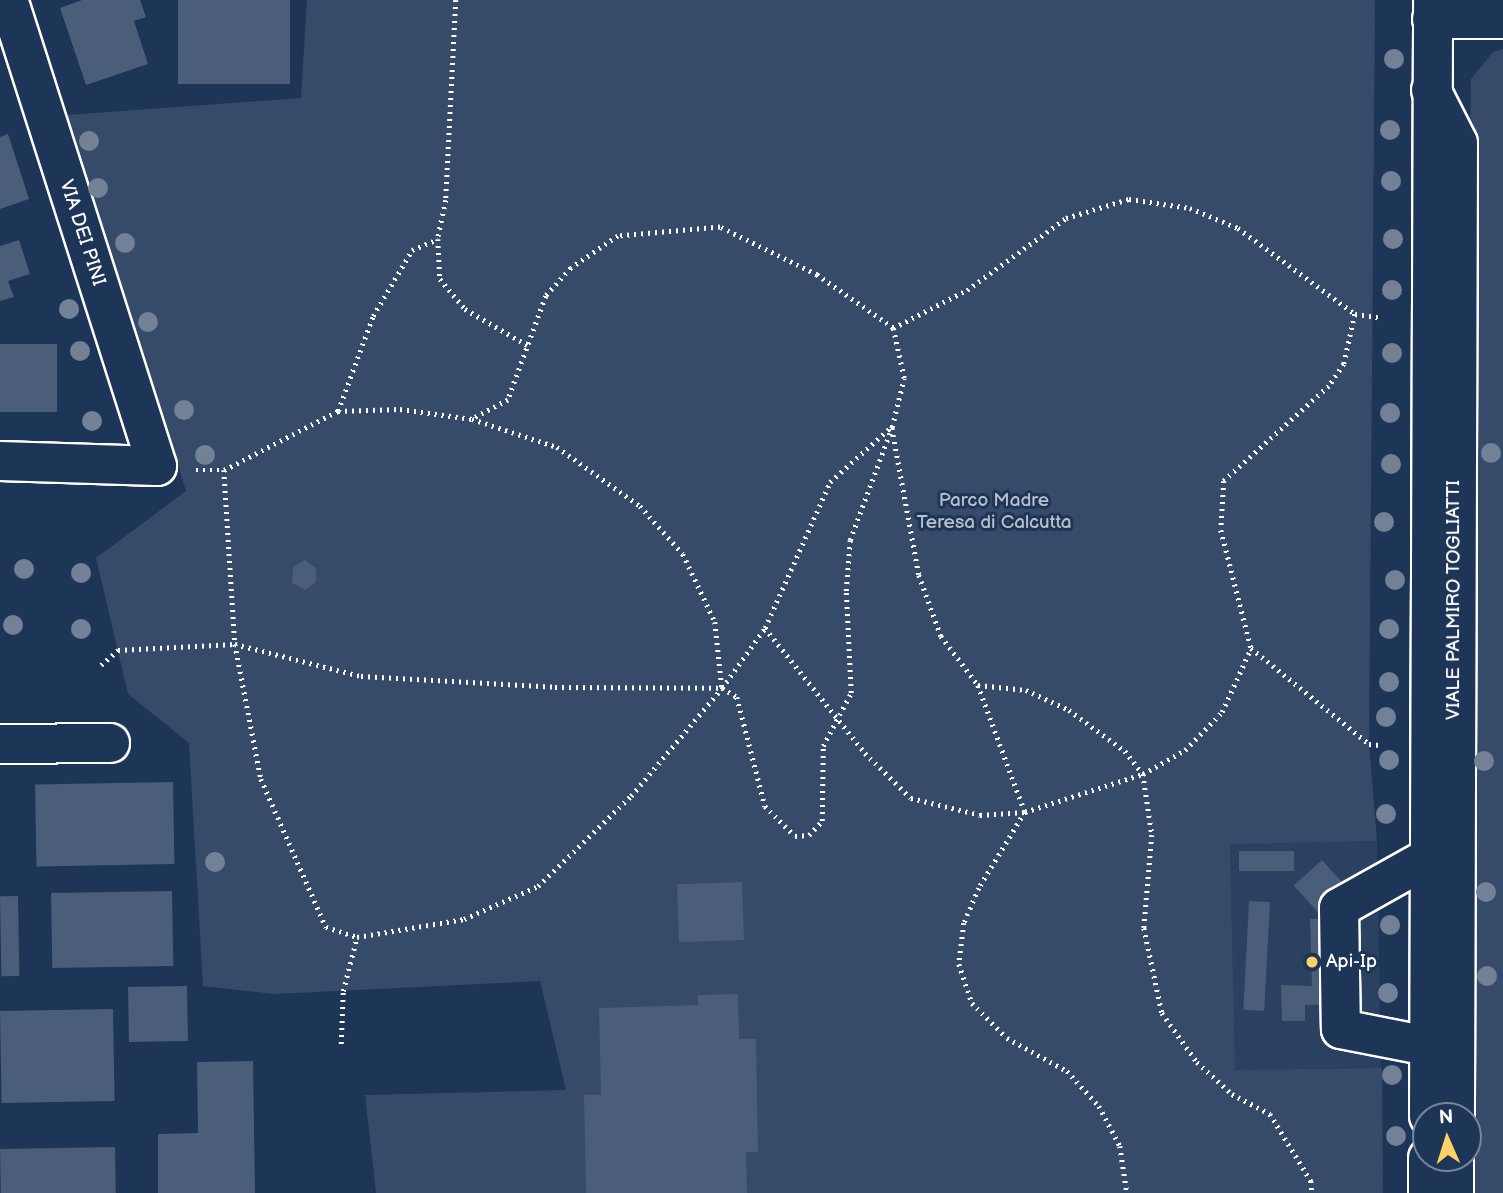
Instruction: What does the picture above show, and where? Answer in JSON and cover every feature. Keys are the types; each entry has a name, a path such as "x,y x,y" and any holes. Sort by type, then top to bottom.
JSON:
{"main road":[{"name":"VIA DEI PINI","path":"8,0 157,467"},
{"path":"1432,10 1503,19"},
{"name":"VIALE PALMIRO TOGLIATTI","path":"1429,1102 1432,10"},
{"name":"VIALE PALMIRO TOGLIATTI","path":"1431,90 1458,144 1455,1102"},
{"path":"0,461 157,467"},
{"path":"0,744 110,743"},
{"path":"1428,858 1339,908 1339,930 1340,1028 1429,1046"},
{"path":"1428,1172 1428,1193"},
{"path":"1454,1172 1454,1193"}],"path":[{"path":"456,0 446,200 438,239 440,279 465,309 527,345"},
{"path":"893,328 967,289 1066,218 1129,199 1190,208 1238,228 1354,314 1382,318"},
{"path":"101,665 118,650 235,644 361,676 555,687 722,688 737,697 765,806 795,836 809,835 822,821 823,746 851,693 846,591 850,540 892,427 904,378 893,328 817,275 720,227 618,236 571,268 546,296 508,400 472,419"},
{"path":"338,411 373,316 412,250 438,239"},
{"path":"1354,314 1344,364 1329,386 1224,481 1221,530 1251,648 1369,744 1380,745"},
{"path":"157,467 224,470 338,411 400,409 472,419 557,447 640,506 683,554 715,622 722,688"},
{"path":"224,470 235,644 261,779 326,927 357,937 464,919 538,886 631,796 722,688 765,628 830,482 892,427"},
{"path":"892,427 919,575 941,636 978,685 1025,812"},
{"path":"765,628 838,720 911,798 980,814 1025,812 1143,774 1185,750 1209,729 1251,648"},
{"path":"978,685 1026,691 1069,710 1125,751 1143,774 1153,835 1144,928 1162,1013 1197,1062 1232,1094 1270,1114 1311,1181 1312,1193"},
{"path":"1025,812 979,888 964,923 959,964 972,1003 1007,1038 1067,1070 1099,1106 1120,1146 1127,1193"},
{"path":"341,1044 343,991 357,937"}],"shaded area":[{"path":"1377,841 1381,1068 1234,1071 1230,844"}],"green space":[{"name":"Parco Madre Teresa di Calcutta","path":"307,0 1375,0 1369,744 1377,841 1230,844 1235,1070 1382,1068 1383,1193 376,1193 365,1095 566,1090 540,981 275,994 203,986 189,743 128,694 96,558 186,491 67,115 301,98"},
{"path":"1503,49 1503,1193 1466,1193 1466,1172 1482,1172 1482,1102 1465,1102 1462,836 1471,79 1493,52"}],"building":[{"path":"82,0 140,0 146,17 134,21 148,64 86,85 60,8"},
{"path":"178,0 290,0 290,84 178,84"},
{"path":"8,134 29,199 0,209 0,137"},
{"path":"19,240 30,274 8,281 14,297 0,301 0,246"},
{"path":"0,344 57,344 57,412 0,412"},
{"path":"305,560 316,568 316,582 305,590 292,583 293,567"},
{"path":"173,782 174,864 36,866 35,784"},
{"path":"1239,851 1294,851 1294,871 1239,871"},
{"path":"1322,860 1348,889 1320,914 1294,885"},
{"path":"742,882 744,940 679,942 677,884"},
{"path":"172,891 173,966 52,968 51,893"},
{"path":"0,896 18,896 19,976 1,976"},
{"path":"1249,901 1270,902 1264,1011 1243,1010"},
{"path":"1358,918 1360,1004 1305,1005 1305,1021 1282,1021 1281,985 1312,986 1310,919"},
{"path":"187,986 188,1041 129,1042 128,987"},
{"path":"738,994 739,1039 756,1039 758,1152 746,1152 747,1193 586,1193 584,1095 601,1095 599,1008 698,1005 698,995"},
{"path":"113,1009 115,1101 2,1103 0,1011"},
{"path":"253,1061 255,1193 158,1193 158,1134 198,1133 197,1062"},
{"path":"115,1147 116,1193 1,1193 0,1149"}],"place":[{"name":"Api-Ip","path":"1312,962"}]}
